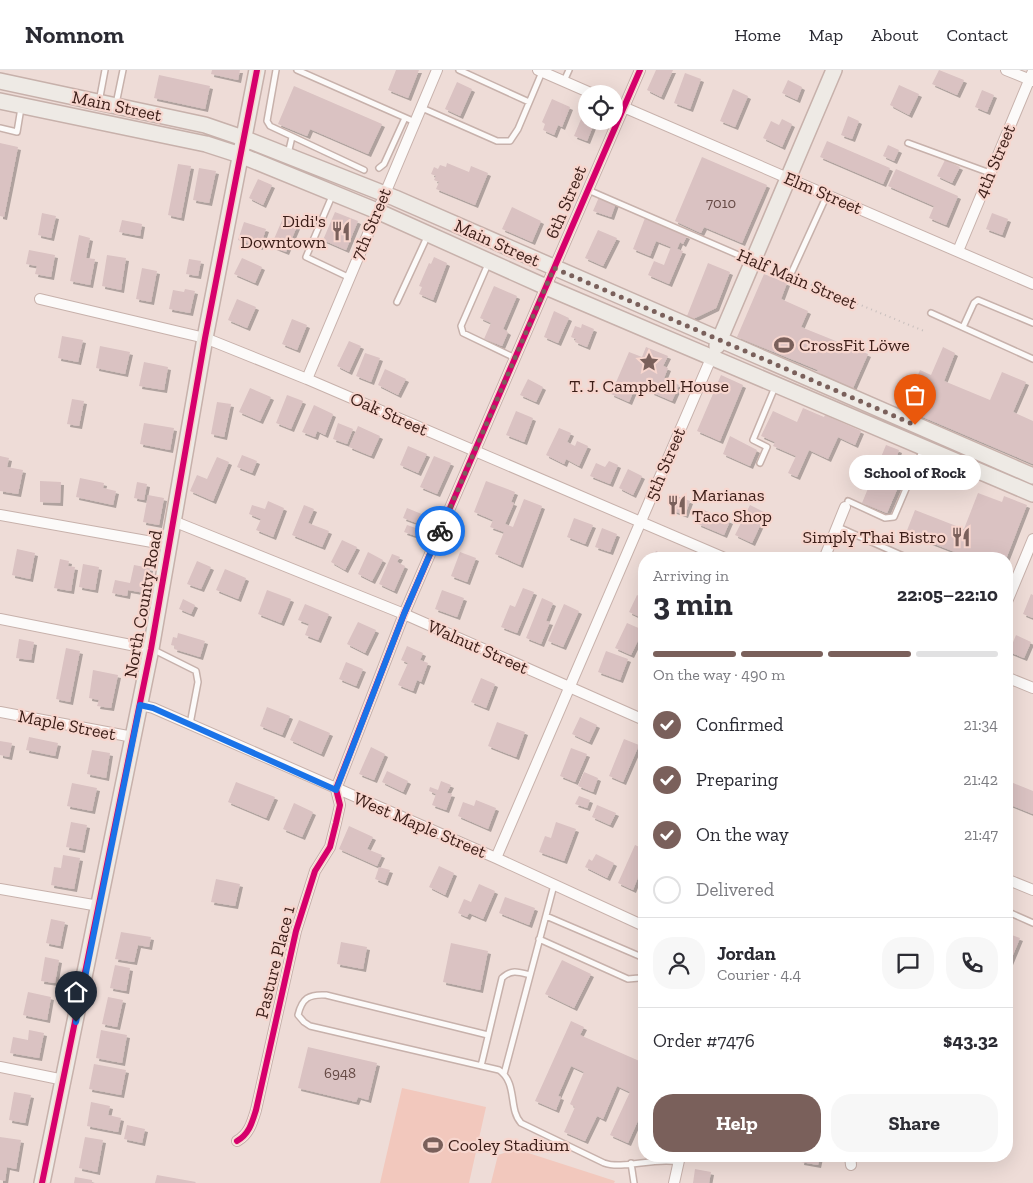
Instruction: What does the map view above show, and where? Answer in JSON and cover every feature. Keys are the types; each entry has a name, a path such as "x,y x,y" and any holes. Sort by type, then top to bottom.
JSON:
{"main road":[{"name":"North County Road","path":"42,1183 151,649 205,338 257,70"},
{"name":"5th Street","path":"712,356 834,70"},
{"name":"Main Street","path":"0,81 205,125 333,193 546,287 1033,494"},
{"path":"22,105 28,97 69,103 83,99"},
{"name":"Main Street","path":"0,101 206,144 242,146 288,154 720,338 1033,476"},
{"path":"119,106 119,126"}],"street":[{"name":"7th Street","path":"307,379 384,194 410,120 421,107 437,70"},
{"name":"6th Street","path":"336,790 404,614 640,70"},
{"path":"1006,70 1032,77"},
{"path":"540,71 578,87"},
{"name":"4th Street","path":"958,251 1032,77"},
{"name":"Elm Street","path":"624,107 1033,284"},
{"name":"Oak Street","path":"40,299 205,338 307,379 711,552"},
{"name":"5th Street","path":"496,858 712,356"},
{"path":"827,552 847,504"},
{"path":"0,515 169,545"},
{"name":"Walnut Street","path":"173,521 404,614 638,717"},
{"path":"1013,587 1033,539"},
{"path":"0,619 151,649"},
{"path":"1013,680 1033,688"},
{"name":"West Maple Street","path":"140,705 496,858 638,923"},
{"name":"Maple Street","path":"0,712 133,738"},
{"name":"Pasture Place 1","path":"237,1140 248,1131 256,1110 296,932 315,871 330,847 336,823 340,805 336,790"},
{"path":"1013,882 1033,890"},
{"path":"0,889 99,906"},
{"path":"0,1067 64,1080"},
{"path":"674,1183 678,1162"}],"lane":[{"path":"99,102 105,70"},
{"path":"119,106 123,70"},
{"path":"276,70 267,121 270,126 364,170"},
{"path":"296,70 410,120 384,164 379,168"},
{"path":"459,70 529,102"},
{"path":"564,81 569,70"},
{"path":"421,107 497,141 510,141 529,102 540,71"},
{"path":"0,128 17,132 22,105"},
{"path":"288,154 292,137"},
{"path":"908,143 990,173"},
{"path":"345,178 350,163"},
{"name":"Half Main Street","path":"588,190 753,261"},
{"path":"333,193 306,257 348,277"},
{"path":"790,276 827,195"},
{"path":"398,302 428,234"},
{"path":"489,262 461,326 463,333 515,358"},
{"path":"963,327 974,303 978,300 1033,323"},
{"path":"932,313 1033,359"},
{"path":"760,463 767,447 753,440 777,384"},
{"path":"847,504 885,518 894,517 924,448"},
{"path":"837,526 895,552"},
{"path":"151,649 196,670 198,682 190,725"},
{"path":"504,1074 554,885"},
{"path":"1013,914 1033,923"},
{"path":"546,916 638,955"},
{"path":"539,939 628,979 638,976"},
{"path":"482,1066 502,978 507,973 514,971 530,975"},
{"path":"488,1035 313,994 305,998 300,1005 298,1015 310,1026 482,1066 504,1074 510,1085 516,1117 523,1125 609,1165 639,1162"},
{"path":"631,1163 634,1183"}],"shaded area":[{"name":"Cooley Stadium","path":"402,1088 486,1107 469,1183 380,1183"},
{"path":"516,1149 615,1181 614,1183 491,1183 498,1155"}],"building":[{"path":"212,70 240,70 238,80 211,74"},
{"path":"396,70 419,70 408,98 388,90"},
{"path":"656,70 673,70 661,97 647,90"},
{"path":"939,70 964,80 957,95 932,84"},
{"path":"685,73 701,79 690,109 674,103"},
{"path":"159,75 210,86 205,109 154,98"},
{"path":"788,80 802,87 797,100 782,93"},
{"path":"457,82 472,89 460,116 445,109"},
{"path":"899,85 919,94 909,115 890,105"},
{"path":"294,86 382,124 368,154 310,129 307,136 278,124"},
{"path":"733,89 748,96 735,127 720,121"},
{"path":"982,90 994,95 987,112 975,107"},
{"path":"552,99 570,107 562,127 558,125 554,135 543,130 545,124 542,122"},
{"path":"848,116 859,121 852,139 841,135"},
{"path":"782,119 792,124 782,147 763,138 771,121 779,125"},
{"path":"578,126 578,130 591,130 587,141 574,136"},
{"path":"827,141 890,168 883,184 820,157"},
{"path":"0,143 18,147 4,217 0,216"},
{"path":"888,145 899,150 894,161 883,156"},
{"path":"702,157 767,185 742,243 704,227 701,233 675,221"},
{"path":"945,160 960,167 952,183 937,176"},
{"path":"447,163 469,172 471,166 488,173 475,205 436,189 439,182 434,180 436,176 431,174 434,167 438,169 440,165 446,167"},
{"path":"178,164 191,166 181,218 168,215"},
{"path":"199,168 216,171 209,203 193,200"},
{"path":"896,169 958,196 946,225 929,218 934,206 888,186"},
{"path":"258,179 272,185 263,205 249,198"},
{"path":"599,197 616,203 611,217 593,211"},
{"path":"512,207 541,221 532,242 502,229"},
{"name":"Didi's Downtown","path":"335,212 358,221 346,250 323,240"},
{"path":"42,213 56,216 51,238 38,235"},
{"path":"992,213 1008,219 1002,235 986,229"},
{"path":"283,218 298,224 286,252 271,246"},
{"path":"645,218 687,236 683,244 680,242 677,249 683,251 669,284 648,275 654,261 664,265 671,247 656,241 650,256 633,249"},
{"path":"122,220 142,224 140,236 119,232"},
{"path":"244,222 266,229 260,247 238,240"},
{"path":"598,230 617,238 603,266 585,258"},
{"path":"79,235 90,238 86,258 95,259 90,285 70,281"},
{"path":"29,250 55,255 51,277 35,274 37,266 26,264"},
{"path":"107,255 126,258 121,290 102,286"},
{"path":"434,257 447,263 433,300 419,294 422,287 419,286 429,263 431,264"},
{"path":"242,258 262,267 255,283 234,274"},
{"path":"189,259 201,261 198,276 186,274"},
{"path":"708,263 730,272 716,308 693,319 687,316"},
{"path":"142,268 157,271 151,302 136,299"},
{"path":"764,274 787,283 781,299 808,311 801,327 868,354 853,388 817,372 818,370 737,337"},
{"path":"494,286 517,296 503,329 508,332 502,346 484,339 491,323 480,318"},
{"path":"185,289 195,291 190,313 169,309 173,290 184,292"},
{"path":"237,299 256,307 247,328 228,320"},
{"path":"554,311 569,318 558,343 544,337"},
{"path":"292,319 307,325 297,350 282,344"},
{"path":"582,324 594,329 587,347 575,342 576,339 571,337 575,326 581,328"},
{"path":"62,336 83,340 78,362 58,358"},
{"path":"349,341 361,346 349,372 337,366"},
{"path":"100,346 130,352 125,374 96,368"},
{"path":"646,347 668,356 663,366 668,368 664,378 679,385 672,401 651,392 655,384 647,381 645,387 637,383 629,402 611,394 629,352 642,357"},
{"path":"943,347 955,353 944,381 990,400 1002,372 1026,382 1013,412 1033,421 1033,464 904,409 920,370 931,375"},
{"path":"365,353 380,358 371,382 356,376"},
{"path":"144,362 168,367 164,390 139,386"},
{"path":"385,369 406,379 398,395 378,385"},
{"path":"721,375 743,385 720,441 697,431"},
{"path":"528,379 543,387 536,402 520,395"},
{"path":"250,388 271,397 260,421 239,412"},
{"path":"287,395 303,401 291,429 276,423"},
{"path":"72,399 84,401 79,426 67,424"},
{"path":"217,402 231,404 224,437 211,434"},
{"path":"314,405 333,414 325,435 317,431 315,437 302,432"},
{"path":"803,408 824,417 825,415 861,431 855,445 838,437 828,459 809,450 797,477 788,473 796,456 773,446 775,442 761,436 773,411 797,422"},
{"path":"516,411 533,418 524,442 506,435"},
{"path":"144,423 174,428 170,450 140,444"},
{"path":"338,423 353,429 347,444 333,439"},
{"path":"358,426 380,436 371,456 349,447"},
{"path":"559,428 571,433 567,442 575,446 577,441 588,446 579,466 566,459 564,464 546,455"},
{"path":"730,436 757,450 750,466 723,454"},
{"path":"886,445 899,450 896,459 908,464 887,513 862,503"},
{"path":"408,446 427,454 418,473 400,465"},
{"path":"242,455 257,461 252,473 237,467"},
{"path":"0,456 9,458 7,467 23,470 18,494 0,491"},
{"path":"434,456 451,463 437,494 420,487"},
{"path":"217,457 229,462 213,501 190,491 197,475 207,479"},
{"path":"609,461 618,465 610,484 590,476 596,463 605,467"},
{"path":"928,463 935,466 929,481 922,478"},
{"path":"628,469 642,476 633,495 619,488"},
{"path":"80,478 104,483 103,488 116,491 113,505 76,497"},
{"path":"40,481 61,482 60,503 40,502"},
{"path":"486,481 515,492 511,502 514,503 505,524 513,527 524,499 542,506 520,565 495,554 504,532 490,527 493,520 474,512"},
{"path":"137,482 147,484 144,500 134,498"},
{"path":"978,493 1002,502 1004,496 1027,505 1009,552 955,552 906,533 915,510 964,529"},
{"path":"148,495 164,498 159,525 143,522"},
{"path":"677,496 690,501 685,515 671,510"},
{"path":"268,501 284,508 273,537 256,530 261,519 249,514 252,505 265,509"},
{"path":"304,505 314,509 308,523 329,531 322,547 292,535"},
{"path":"750,505 766,513 752,543 735,535"},
{"path":"407,508 429,517 425,526 403,518"},
{"path":"704,510 730,521 724,535 698,524"},
{"path":"574,518 593,525 585,544 567,537"},
{"path":"407,525 422,530 419,537 404,532"},
{"path":"602,528 617,534 610,552 595,547"},
{"path":"342,540 357,547 345,570 331,562"},
{"path":"17,549 35,553 30,579 12,575"},
{"path":"368,552 383,560 372,581 358,574"},
{"path":"460,552 476,558 467,582 451,576"},
{"path":"392,554 400,557 397,562 405,566 394,591 379,584"},
{"path":"60,559 69,561 68,566 75,567 71,591 54,588"},
{"path":"197,561 211,567 201,589 187,584"},
{"path":"83,564 99,567 95,590 79,587"},
{"path":"134,565 150,568 145,593 128,590 127,596 112,593 115,580 130,583"},
{"path":"225,569 246,578 238,599 216,590"},
{"path":"523,588 534,592 517,633 501,627 510,605 515,607"},
{"path":"267,590 291,599 281,623 258,614"},
{"path":"442,590 464,598 457,617 435,609"},
{"path":"1031,594 1033,595 1033,618 1023,614"},
{"path":"637,595 638,595 638,616 629,612"},
{"path":"542,598 553,603 546,621 550,622 541,644 526,638"},
{"path":"183,599 195,605 191,614 179,609"},
{"path":"305,604 329,614 318,640 305,635 309,624 298,620"},
{"path":"564,604 579,611 563,647 548,641"},
{"path":"358,622 376,630 365,653 347,644"},
{"path":"627,623 638,628 638,640 631,655 615,648"},
{"path":"178,633 205,641 200,657 174,649 175,646 171,645 173,637 177,638"},
{"path":"1016,635 1031,642 1024,658 1013,654 1013,642"},
{"path":"19,639 34,642 31,660 16,658"},
{"path":"407,646 423,653 420,660 428,663 421,682 417,680 413,691 398,685 408,663 401,660"},
{"path":"66,648 80,651 70,702 56,699"},
{"path":"606,651 628,659 620,680 598,672"},
{"path":"346,662 363,669 356,686 339,679"},
{"path":"93,670 118,675 111,708 97,706 99,700 89,698"},
{"path":"481,678 495,684 486,708 471,702"},
{"path":"267,707 290,716 282,735 260,726"},
{"path":"580,717 597,725 589,742 572,734"},
{"path":"299,720 330,733 321,754 290,740"},
{"path":"497,722 525,732 516,757 488,746"},
{"path":"29,737 58,743 55,756 26,750"},
{"path":"624,739 638,745 623,782 609,776"},
{"path":"0,741 12,743 9,757 0,755"},
{"path":"371,747 385,754 374,780 359,774"},
{"path":"571,748 587,754 575,782 560,776"},
{"path":"92,750 110,753 106,778 87,774"},
{"path":"387,771 408,781 403,792 382,782"},
{"path":"584,772 598,778 593,792 578,786"},
{"path":"441,781 451,785 447,793 452,794 446,810 432,805 436,794 429,791 430,787 438,790"},
{"path":"236,782 275,797 266,818 228,802"},
{"path":"72,783 97,788 92,811 67,806"},
{"path":"1013,783 1033,791 1033,814 1013,806"},
{"path":"579,796 590,800 587,808 575,804"},
{"path":"476,800 496,808 488,829 458,816 463,802 474,806"},
{"path":"294,803 313,812 302,837 283,829"},
{"path":"597,805 616,813 610,825 592,817"},
{"path":"71,822 87,825 82,850 66,847"},
{"path":"556,822 576,829 564,861 539,852 545,836 551,838"},
{"path":"349,826 373,837 367,849 382,855 377,866 339,849"},
{"path":"635,845 638,846 638,877 633,890 618,883"},
{"path":"596,854 614,863 607,878 585,867 589,859 592,861"},
{"path":"63,855 80,858 74,889 51,885 54,867 61,868"},
{"path":"439,866 454,873 445,895 429,887"},
{"path":"379,867 390,870 385,883 375,879"},
{"path":"216,879 240,884 235,906 211,902"},
{"path":"479,884 495,891 483,919 469,913 467,917 458,913 464,899 471,902"},
{"path":"505,897 535,908 529,925 499,913"},
{"path":"51,919 65,922 60,946 46,943"},
{"path":"121,932 151,937 149,947 138,945 134,962 115,959"},
{"path":"1013,936 1020,938 1013,955"},
{"path":"341,942 367,947 363,969 337,964"},
{"path":"451,943 488,951 480,990 443,982"},
{"path":"45,957 59,960 55,983 41,981"},
{"path":"562,960 591,974 574,1008 545,994"},
{"path":"115,965 130,968 126,991 110,988"},
{"path":"28,992 51,997 47,1020 23,1015"},
{"path":"108,997 123,1000 117,1027 102,1024"},
{"path":"571,1021 584,1027 580,1035 638,1060 638,1120 628,1143 610,1135 630,1092 617,1086 603,1119 597,1116 585,1141 564,1132 575,1107 570,1104 584,1072 571,1066 558,1096 561,1097 556,1110 535,1101"},
{"path":"29,1030 44,1033 39,1058 10,1053 13,1037 28,1040"},
{"path":"101,1030 127,1035 122,1063 96,1058"},
{"path":"308,1047 377,1063 368,1100 358,1097 356,1102 298,1088"},
{"path":"94,1064 126,1070 121,1095 89,1089"},
{"path":"14,1092 31,1095 25,1123 9,1120"},
{"path":"91,1102 110,1106 108,1115 121,1118 118,1132 87,1126"},
{"path":"127,1125 145,1129 142,1143 124,1139"},
{"path":"0,1137 21,1140 16,1169 7,1167 5,1181 0,1180"},
{"path":"85,1137 103,1140 97,1172 79,1168"},
{"path":"801,1162 819,1162 818,1165"},
{"path":"695,1169 711,1172 709,1183 693,1183"},
{"path":"157,1175 196,1182 155,1183"},
{"path":"75,1177 92,1180 92,1183 74,1183"}],"cycle path":[{"path":"42,1183 151,649 205,338 257,70"},
{"path":"237,1141 247,1132 255,1115 296,931 315,871 330,847 340,805 336,789 404,614 640,70"}],"way so far":[{"path":"440,531 554,268 720,338 915,425"}],"place":[{"name":"Didi's Downtown","path":"341,231"},
{"name":"CrossFit Löwe","path":"784,345"},
{"name":"T. J. Campbell House","path":"649,362"},
{"name":"School of Rock","path":"915,425"},
{"name":"Marianas Taco Shop","path":"677,505"},
{"name":"Simply Thai Bistro","path":"961,537"},
{"name":"Cooley Stadium","path":"433,1145"}],"route":[{"path":"76,1022 140,705 153,708 336,790 404,614 440,531"}]}
